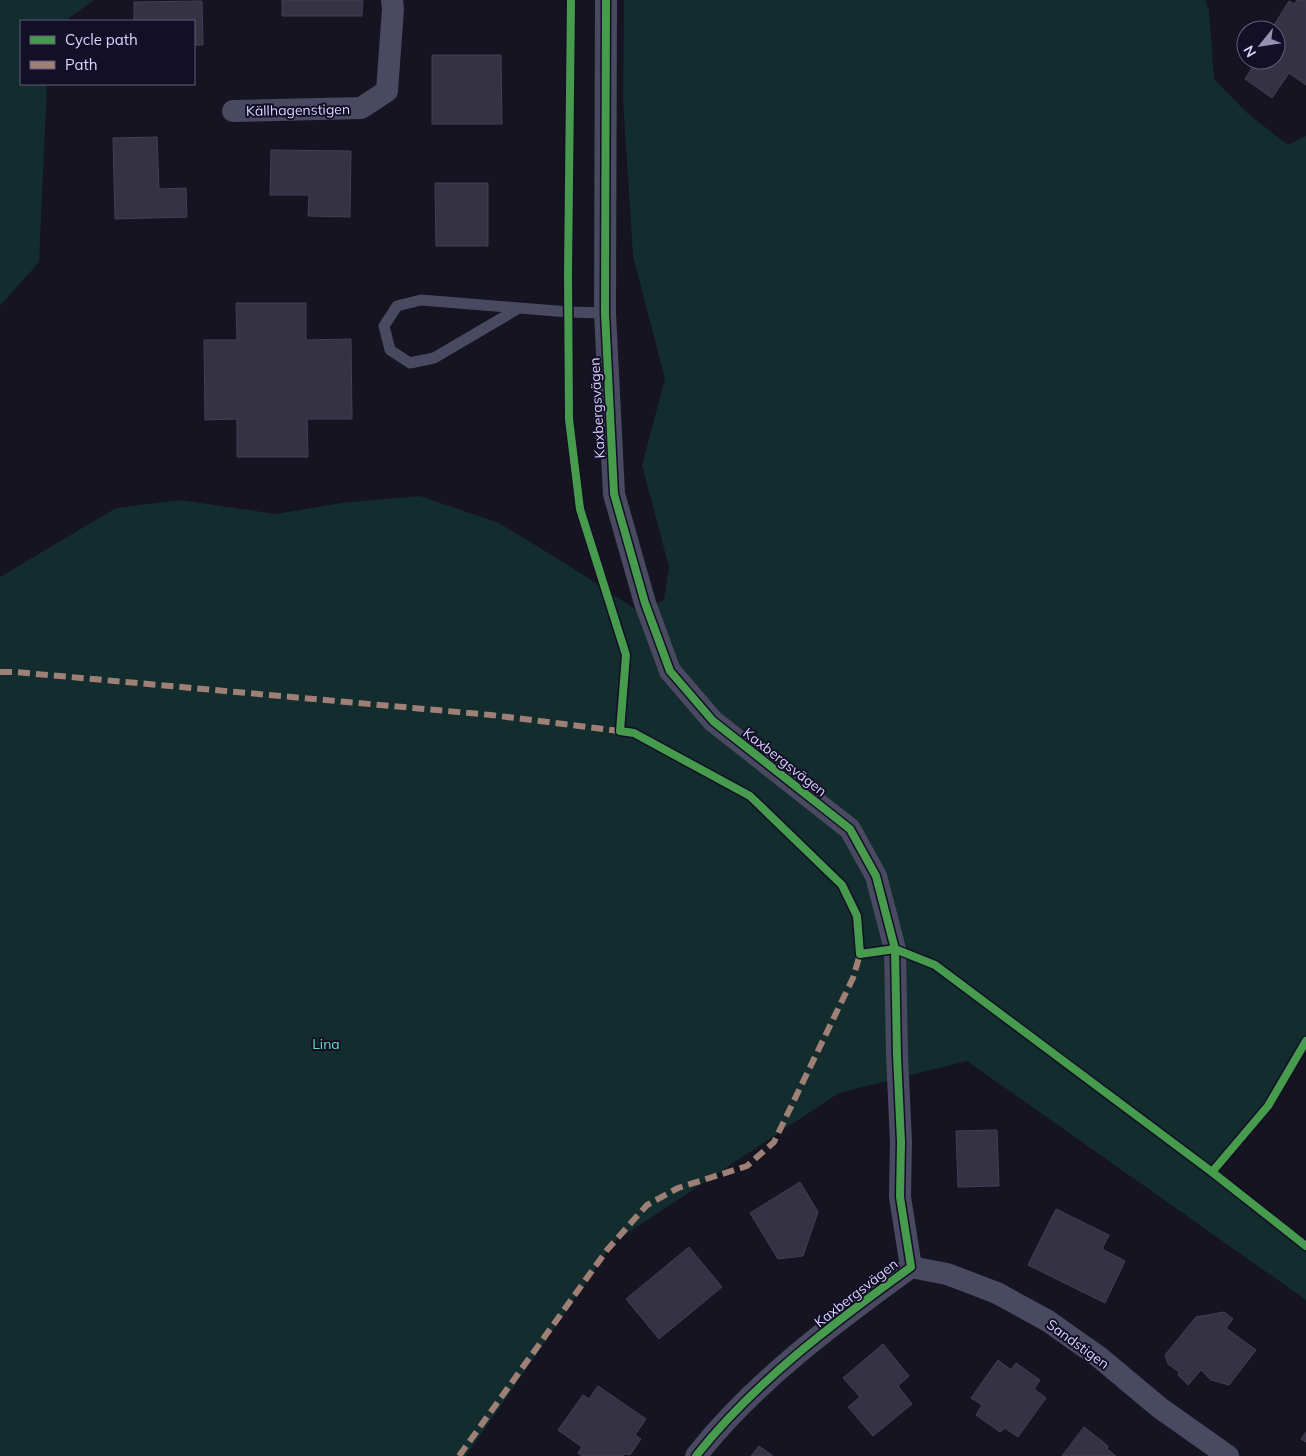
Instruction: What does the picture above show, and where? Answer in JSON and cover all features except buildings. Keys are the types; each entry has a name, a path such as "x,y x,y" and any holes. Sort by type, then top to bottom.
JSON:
{"street":[{"name":"Källhagenstigen","path":"233,111 361,108 387,91 393,10 392,0"},
{"name":"Kaxbergsvägen","path":"606,0 605,313 614,494 645,603 670,671 713,721 850,829 876,876 896,949 897,1055 901,1142 900,1197 911,1267 852,1310 780,1369 715,1431 696,1456"},
{"name":"Sandstigen","path":"911,1267 947,1274 996,1293 1048,1321 1098,1357 1160,1408 1228,1456"}],"lane":[{"path":"519,308 434,358 410,363 390,350 384,326 397,306 421,300 569,312 605,313"}],"green space":[{"path":"0,0 94,0 66,20 20,20 20,85 47,85 39,262 0,306"},
{"name":"Lina","path":"624,0 1205,0 1209,10 1214,79 1247,113 1288,145 1306,136 1306,1041 1268,1106 1212,1172 1306,1246 1306,1300 967,1061 839,1093 614,1242 466,1456 0,1456 0,577 116,508 180,500 276,514 341,503 420,496 499,523 638,611 664,600 669,567 642,465 665,379 633,256 623,98"}],"marked path":[{"path":"0,672 491,715 620,731"},
{"path":"459,1456 607,1250 647,1205 678,1188 747,1166 774,1142 853,978 860,954"}],"cycle path":[{"path":"571,0 568,274 569,419 580,509 626,655 620,731 634,733 750,796 842,885 857,916 860,954 895,949 935,965 1212,1172 1306,1246"},
{"path":"606,0 605,313 614,494 645,603 670,671 713,721 850,829 876,876 895,949 901,1142 900,1197 911,1267 825,1331 769,1378 743,1403 696,1456"},
{"path":"1212,1172 1268,1106 1306,1041"}]}
